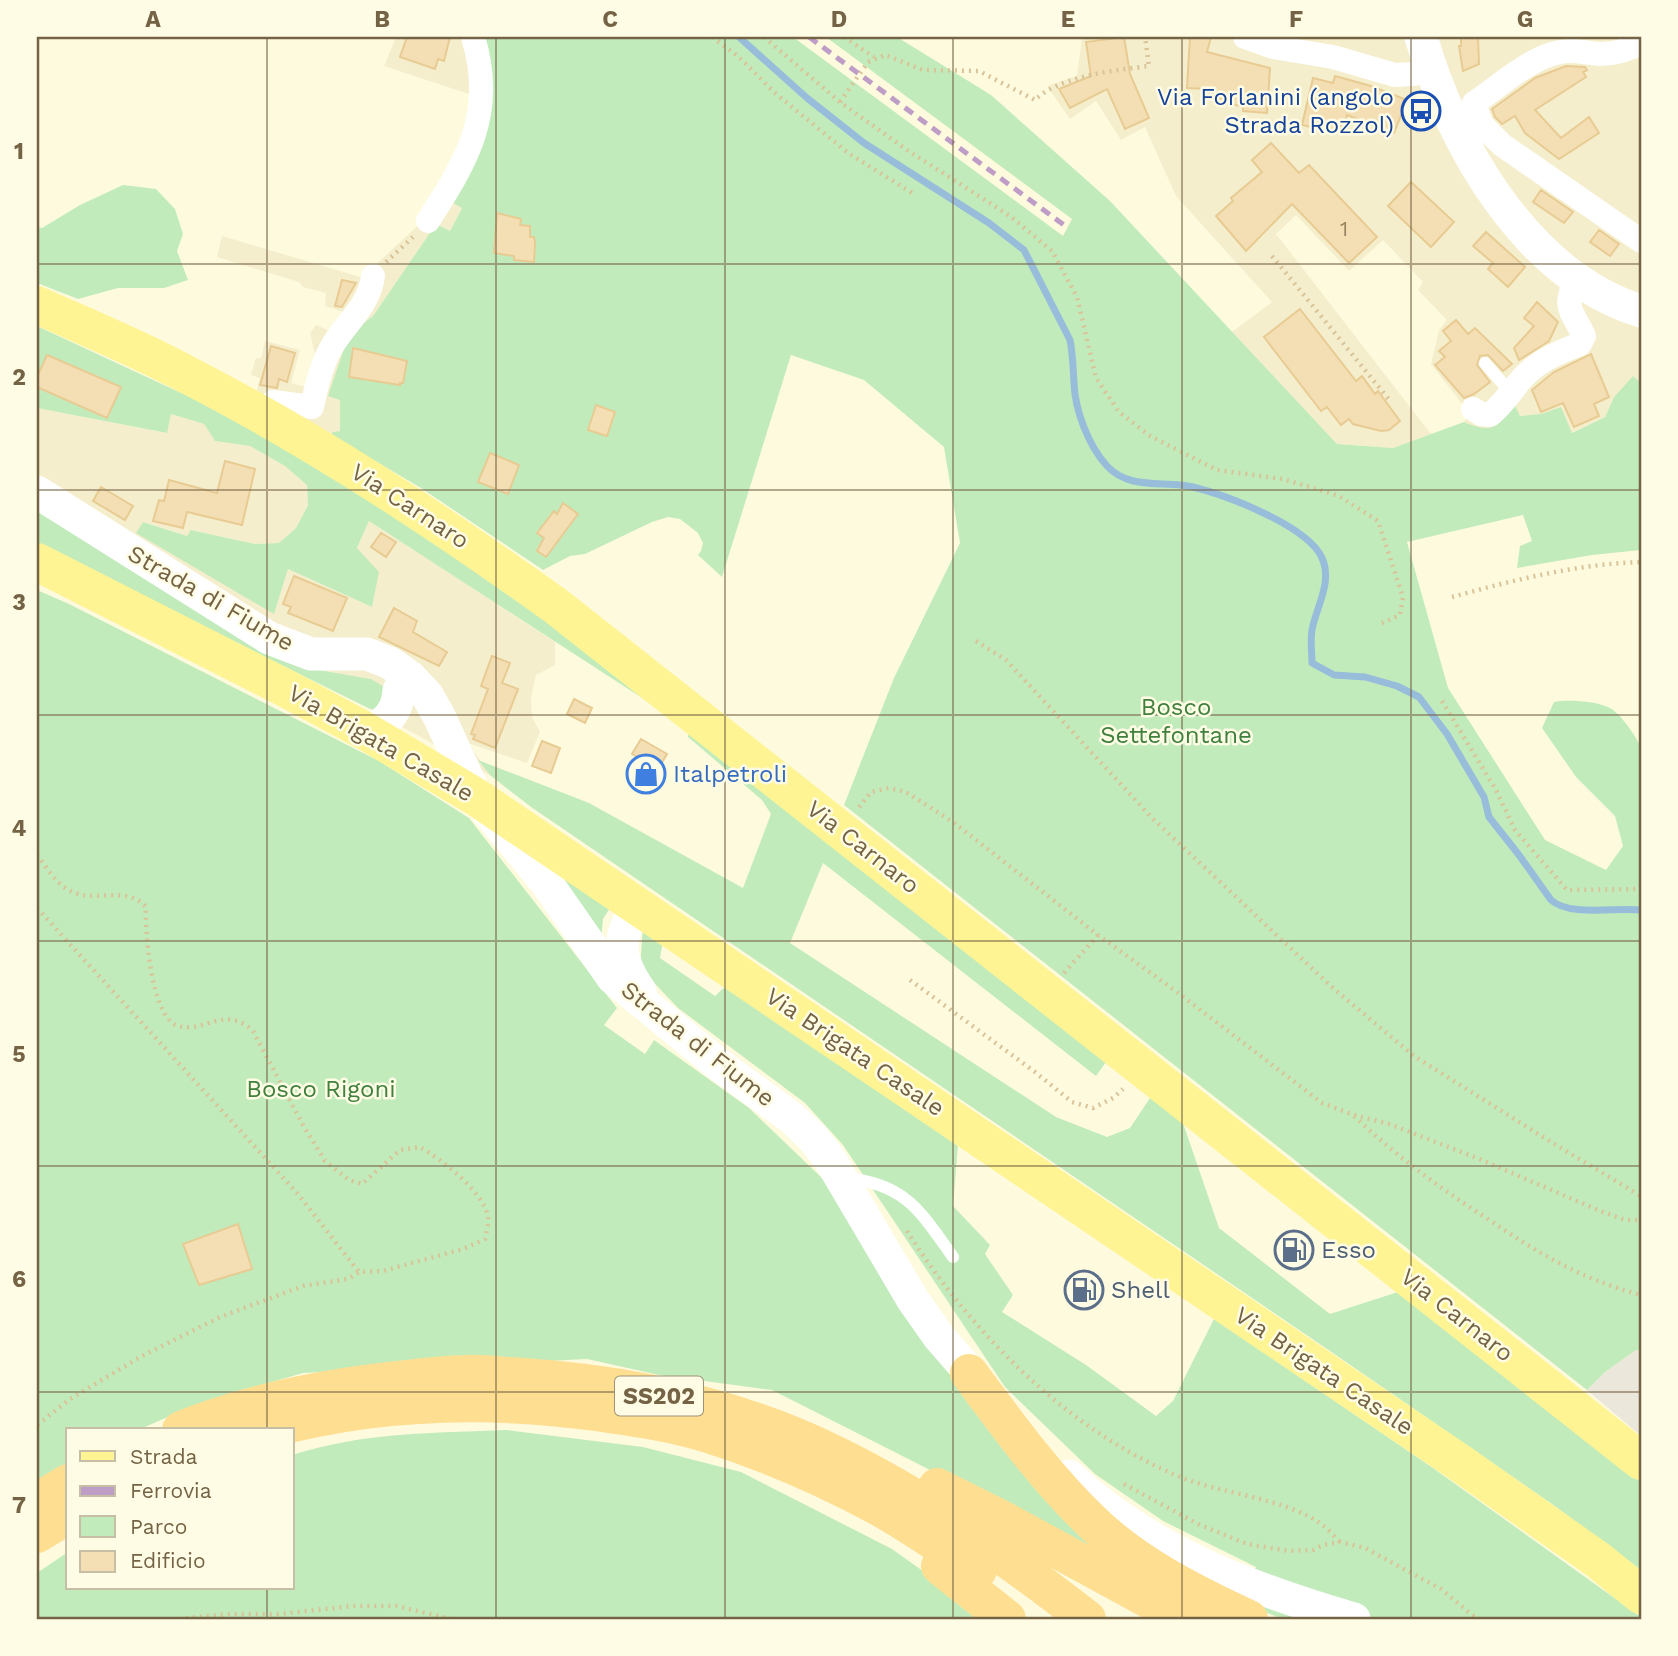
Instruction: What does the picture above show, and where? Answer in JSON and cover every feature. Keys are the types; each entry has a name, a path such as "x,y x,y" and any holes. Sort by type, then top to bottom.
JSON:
{"highway":[{"path":"969,1373 1012,1430 1091,1522 1150,1566 1198,1595 1248,1601"},
{"name":"SS202","path":"186,1428 212,1418 328,1388 466,1374 590,1383 709,1421 809,1474 879,1507 977,1569 1044,1619"},
{"name":"SS202","path":"275,1428 400,1405 472,1402 530,1404 649,1419 763,1424 829,1451 909,1493 992,1548 1087,1619"},
{"path":"709,1421 818,1436 906,1472 1054,1548 1134,1604 1185,1619"},
{"path":"709,1421 868,1517 939,1565 1006,1619"},
{"path":"37,1502 66,1484"},
{"path":"37,1534 66,1516"}],"main road":[{"path":"1421,37 1431,69 1469,156 1500,201 1537,245 1577,279 1641,311"},
{"name":"Via Carnaro","path":"37,305 182,372 365,476 488,557 556,606 1641,1461"},
{"name":"Strada di Fiume","path":"37,492 269,638 311,654 367,654 390,663 410,677 427,695 439,716 476,797 546,882 613,978 718,1064 792,1118 813,1138 841,1177 913,1300 969,1373"},
{"name":"Via Brigata Casale","path":"37,562 367,732 476,797 1449,1455 1598,1560 1641,1595"},
{"path":"311,654 373,672 399,691 423,720 476,797"},
{"path":"367,732 380,727 393,713 398,705 399,691"},
{"path":"638,905 623,934 621,952 627,971 655,1013"},
{"path":"1248,1601 1354,1619"}],"street":[{"path":"428,221 458,171 478,124 482,98 473,37"},
{"path":"1245,37 1273,47 1333,57 1395,75 1414,74 1431,69"},
{"path":"1641,43 1627,51 1599,54 1575,50 1550,54 1474,103 1482,125 1503,145 1641,241"},
{"path":"263,417 273,402 312,407 329,351 358,314 369,292 373,276"},
{"path":"1474,408 1481,415 1490,415 1520,380 1548,357 1580,344 1584,336 1567,303 1577,279"}],"lane":[{"path":"1485,363 1511,393"},
{"path":"841,1177 867,1180 891,1189 922,1213 953,1257"}],"path":[{"path":"712,37 739,57 775,93 848,153 914,194"},
{"path":"764,37 840,102 907,150 1010,216 1052,251 1077,297 1096,379 1119,412 1150,436 1217,470 1283,480 1339,496 1378,521 1403,597 1400,615 1382,623"},
{"path":"844,37 874,57"},
{"path":"840,102 867,62 874,57 885,55 923,70 979,71 1035,100 1043,92 1078,79 1149,66 1145,37"},
{"path":"373,276 374,272 428,221"},
{"path":"1272,256 1391,402"},
{"path":"1452,597 1515,579 1609,564 1641,562"},
{"path":"976,642 1006,660 1153,819 1252,915 1374,1023 1414,1056 1458,1085 1641,1196"},
{"path":"1442,701 1496,790 1515,830 1567,890 1641,889"},
{"path":"840,829 872,792 889,788 906,792 953,822 1322,1103 1389,1124 1625,1220 1641,1220"},
{"path":"37,855 66,889 82,895 137,897 146,907 145,927 155,991 164,1015 176,1025 188,1027 222,1019 243,1022 253,1031 303,1125 326,1161 349,1180 362,1184 400,1150 421,1146 447,1165 479,1198 488,1217 485,1239 463,1249 383,1271 359,1272 348,1279 303,1286 220,1317 142,1356 69,1399 37,1425"},
{"path":"37,908 288,1183 359,1272"},
{"path":"1048,992 1098,935"},
{"path":"910,980 1072,1102 1093,1108 1113,1098 1143,1068"},
{"path":"1354,1115 1390,1150 1545,1258 1606,1286 1641,1295"},
{"path":"891,1189 891,1206 924,1258 992,1343 1071,1413 1130,1451 1181,1477 1298,1511 1320,1523 1340,1542"},
{"path":"1121,1482 1198,1524 1247,1544 1289,1551 1312,1550 1340,1542 1365,1548 1441,1589 1477,1619"},
{"path":"179,1619 227,1614 278,1614 354,1606 396,1606 452,1619"}],"shaded area":[{"path":"396,37 480,37 487,88 449,200 462,207 450,231 436,224 373,316 358,328 328,395 340,399 340,431 331,435 256,393 260,378 251,375 256,358 261,358 265,341 300,350 291,383 310,388 317,363 310,333 316,325 334,333 350,314 325,306 326,293 217,257 222,236 367,279 370,270 425,219 443,186 475,96 384,66"},
{"path":"1082,37 1641,37 1641,383 1633,376 1614,397 1605,417 1571,433 1561,407 1541,414 1520,416 1515,405 1497,426 1483,430 1464,422 1470,414 1431,364 1439,330 1447,320 1418,290 1423,282 1383,240 1349,271 1296,215 1276,234 1431,434 1393,448 1337,444 1232,332 1272,302 1176,196 1145,127 1121,140 1096,101 1070,119 1047,86 1077,76"},
{"path":"37,408 166,433 171,414 204,424 215,441 250,446 285,466 307,484 308,504 296,528 279,543 255,544 192,530 187,536 144,522 274,613 288,569 372,607 357,549 369,521 555,642 555,665 536,675 531,698 532,717 540,732 527,763 468,743 491,776 368,708 378,711 371,679 302,667 37,508"},
{"path":"1636,1350 1641,1351 1641,1436 1587,1390 1605,1372"}],"green space":[{"name":"Bosco Settefontane","path":"480,37 793,37 1063,236 1072,219 826,37 897,37 991,95 1110,201 1337,444 1393,448 1464,422 1482,428 1493,427 1515,405 1520,416 1541,414 1561,407 1572,433 1605,417 1614,397 1633,376 1641,383 1641,550 1517,568 1520,546 1532,541 1523,515 1407,542 1448,688 1545,840 1606,870 1623,846 1615,816 1576,777 1542,728 1554,702 1582,701 1610,708 1628,726 1641,748 1641,1351 1636,1350 1605,1372 1587,1390 844,805 894,678 960,543 944,447 864,380 791,355 722,577 698,555 703,543 698,533 680,519 668,517 585,554 570,556 543,570 421,488 331,435 340,431 340,400 328,396 349,334 373,316 436,224 450,231 462,208 448,200 466,166"},
{"path":"123,185 156,189 175,209 183,234 177,251 188,280 164,288 118,288 78,299 37,283 37,227 42,228 80,205"},
{"path":"37,326 235,418 405,520 519,600 656,707 369,521 357,548 379,572 372,607 288,569 274,614 136,533 143,522 187,536 191,530 255,544 279,543 296,528 308,505 307,485 285,466 250,446 215,441 204,424 171,414 167,433 37,408"},
{"path":"37,508 302,667 371,679 388,689 378,711 37,546"},
{"name":"Bosco Rigoni","path":"37,590 379,761 469,818 617,1008 604,1025 645,1054 654,1040 749,1108 823,1179 925,1343 1226,1619 1165,1619 1078,1545 772,1390 659,1375 587,1359 303,1373 200,1403 143,1428 66,1428 66,1464 37,1482"},
{"path":"689,730 1106,1062 1096,1076 823,863 790,943 1056,1117 1107,1137 1130,1128 1150,1098 1183,1123 1219,1228 1330,1314 1401,1291 1641,1482 1641,1570 1552,1504 1330,1351 531,807 491,776 478,760 589,803 743,888 771,814 762,800 688,737"},
{"path":"559,871 612,905 603,919 601,941"},
{"path":"643,927 663,941 660,958 715,996 727,985 958,1144 953,1206 990,1245 985,1254 1013,1295 1002,1312 1086,1365 1156,1416 1173,1401 1214,1319 1433,1468 1641,1619 1283,1619 1238,1602 1256,1567 1163,1521 1095,1474 1005,1387 843,1145 805,1103 678,1008 640,968"},
{"path":"507,1430 643,1447 741,1472 892,1549 930,1576 980,1619 37,1619 37,1573 66,1553 66,1590 294,1590 294,1454 346,1442 426,1433"}],"building":[{"path":"407,37 450,37 444,61 438,59 435,69 400,57"},
{"path":"1124,37 1130,74 1149,118 1125,129 1107,89 1070,108 1059,89 1091,76 1086,42"},
{"path":"1190,37 1211,37 1207,52 1270,68 1267,113 1243,111 1243,106 1226,104 1226,99 1209,98 1209,89 1187,88"},
{"path":"1461,37 1478,37 1479,64 1463,71 1459,46"},
{"path":"1566,66 1585,67 1587,70 1583,72 1586,77 1535,110 1561,138 1589,117 1599,133 1559,159 1525,133 1515,116 1502,124 1492,109 1535,78"},
{"path":"1335,76 1407,100 1394,133 1347,115 1344,127 1340,126 1339,133 1302,125 1313,78 1333,83"},
{"path":"1271,143 1299,173 1309,165 1377,237 1349,263 1292,204 1246,251 1216,216 1233,201 1231,198 1262,172 1252,160"},
{"path":"1411,182 1454,222 1431,247 1388,206"},
{"path":"1541,190 1573,212 1564,223 1533,202"},
{"path":"497,213 521,219 520,225 530,226 530,237 534,237 535,242 534,262 514,260 514,256 494,253"},
{"path":"1599,230 1619,244 1610,256 1590,242"},
{"path":"1486,232 1525,267 1508,287 1488,269 1493,263 1473,246"},
{"path":"342,280 356,283 342,307 335,306"},
{"path":"1537,302 1558,322 1549,341 1519,360 1514,348 1534,326 1524,318"},
{"path":"1300,309 1356,381 1362,376 1375,394 1378,391 1400,421 1389,430 1381,431 1353,424 1349,419 1341,425 1327,407 1321,411 1264,337"},
{"path":"1456,320 1468,334 1475,328 1512,364 1503,371 1488,355 1480,356 1477,365 1490,382 1464,398 1435,365 1445,357 1439,351 1451,341 1443,331"},
{"path":"271,346 295,353 287,382 279,379 277,388 260,385"},
{"path":"353,348 407,361 403,383 400,385 349,377"},
{"path":"1591,354 1609,397 1594,404 1599,416 1574,427 1563,403 1541,412 1532,390 1554,372"},
{"path":"47,355 121,387 107,418 37,387 37,377"},
{"path":"596,405 615,412 607,436 588,430"},
{"path":"490,453 519,465 508,494 478,482"},
{"path":"225,461 255,469 242,525 187,512 183,528 153,521 159,500 164,501 169,480 217,493"},
{"path":"101,487 133,506 125,520 93,501"},
{"path":"563,503 578,514 546,557 537,551 544,538 537,533 554,511 557,514"},
{"path":"381,533 396,542 386,557 371,547"},
{"path":"294,576 347,598 333,631 288,613 291,607 283,604"},
{"path":"394,608 417,621 413,632 447,652 439,666 379,637"},
{"path":"492,656 510,663 502,683 518,689 495,748 473,739 475,735 471,734 488,689 481,686"},
{"path":"574,699 592,708 585,723 567,714"},
{"path":"641,739 667,754 658,769 632,754"},
{"path":"542,741 560,748 551,773 532,766"},
{"path":"238,1224 252,1269 199,1285 183,1244"}],"waterway":[{"path":"739,37 807,98 864,143 989,223 1024,250 1070,340 1075,393 1088,438 1100,458 1116,474 1137,482 1182,485 1225,497 1265,513 1314,546 1322,558 1326,576 1312,630 1312,663 1334,675 1365,677 1397,686 1419,697 1447,734 1484,797 1489,817 1551,900 1559,905 1581,910 1641,910"}],"railway":[{"path":"809,37 1068,228"}],"place":[{"name":"Via Forlanini (angolo Strada Rozzol)","path":"1421,111"},
{"name":"Italpetroli","path":"646,774"},
{"name":"Esso","path":"1294,1250"},
{"name":"Shell","path":"1084,1290"}]}
